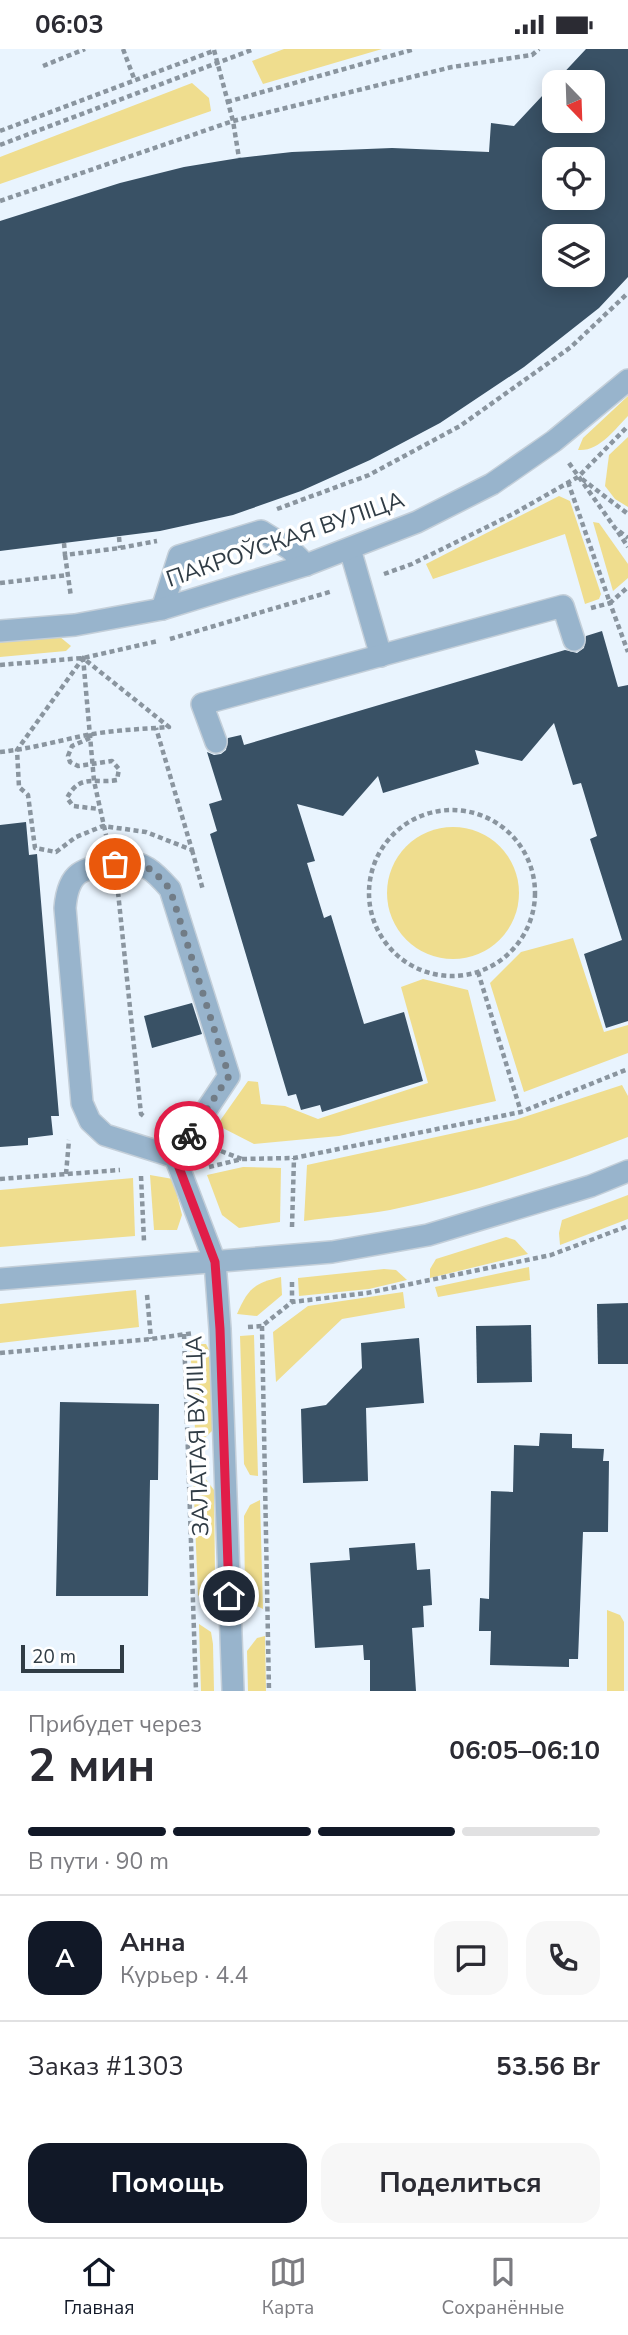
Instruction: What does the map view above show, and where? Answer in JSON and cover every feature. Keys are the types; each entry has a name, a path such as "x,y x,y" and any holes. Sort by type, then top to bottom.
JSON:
{"street":[{"name":"ПАКРОЎСКАЯ ВУЛІЦА","path":"0,631 75,625 162,608 350,549 417,522 492,484 554,441 628,380"},
{"path":"162,608 179,555 261,531 290,549 306,565"},
{"path":"350,549 381,656"},
{"path":"216,742 202,704 563,605 573,640"},
{"path":"118,860 137,861 155,872 170,889 229,1076 182,1156 105,1135 90,1121 82,1103 65,908 66,893 74,878 86,868 115,864 118,860"},
{"name":"ЗАЛАТАЯ ВУЛІЦА","path":"182,1156 215,1262 220,1329 233,1691"},
{"path":"0,1279 332,1252 428,1235 591,1186 628,1171"}],"path":[{"path":"43,66 85,49"},
{"path":"123,49 135,81"},
{"path":"0,145 254,49"},
{"path":"228,102 415,49"},
{"path":"0,201 233,121 452,67 532,55 538,49"},
{"path":"0,131 214,50 233,121 239,158"},
{"path":"276,510 369,475 460,426 571,347 628,293"},
{"path":"554,441 628,547"},
{"path":"578,477 628,513"},
{"path":"568,482 628,652"},
{"path":"615,528 628,538"},
{"path":"119,537 120,548"},
{"path":"64,543 65,555 168,539"},
{"path":"0,583 68,575"},
{"path":"610,603 628,587"},
{"path":"71,598 83,596"},
{"path":"0,752 17,750 90,736 156,728 169,727 83,657 17,750 19,787 28,795 35,848 56,852 76,837 103,826 146,832 192,850 156,728"},
{"path":"88,714 99,809 115,864 141,1114 182,1156 294,1158 521,1112 628,1069"},
{"path":"90,736 72,746 68,756 70,762 78,766 112,761 119,769 117,780 104,783 82,781 72,787 67,798 73,806 99,809"},
{"path":"451,810 477,814 500,825 519,843 531,867 536,892 532,918 520,941 502,960 478,972 453,977 427,973 404,961 385,943 373,920 369,894 372,869 384,845 402,827 425,814 451,810"},
{"path":"478,972 521,1112"},
{"path":"182,1156 242,1159"},
{"path":"0,1179 128,1170"},
{"path":"0,1353 151,1339 262,1325 292,1302 367,1293 551,1255 628,1226"},
{"path":"262,1325 270,1691"},
{"path":"184,1334 196,1691"}],"shaded area":[{"path":"284,49 382,49 263,84 252,61"},
{"path":"192,83 209,98 211,111 0,184 0,157"},
{"path":"628,396 628,416 600,444 586,450 578,450 583,438"},
{"path":"628,437 628,507 615,499 605,486 609,455"},
{"path":"559,496 570,501 601,594 599,599 585,604 565,534 433,579 426,564"},
{"path":"593,522 599,523 628,564 628,578 613,591"},
{"path":"60,637 71,646 66,651 0,657 0,642"},
{"path":"453,827 478,832 500,846 514,868 519,893 514,918 500,940 478,954 453,959 428,954 406,940 392,918 387,893 392,868 406,846 428,832"},
{"path":"573,938 604,1032 628,1025 628,1053 524,1092 490,983 521,952"},
{"path":"423,979 468,990 496,1101 339,1136 254,1144 217,1125 248,1081 258,1082 261,1104 285,1106 318,1119 428,1083 401,987"},
{"path":"622,1085 628,1096 628,1137 540,1169 451,1196 390,1210 304,1221 307,1165 515,1120"},
{"path":"243,1167 281,1168 280,1222 239,1228 222,1215 207,1175"},
{"path":"150,1175 173,1179 182,1215 177,1230 154,1230"},
{"path":"133,1178 135,1236 0,1247 0,1190"},
{"path":"628,1195 628,1219 560,1245 562,1220"},
{"path":"506,1237 515,1240 528,1254 430,1278 430,1269 436,1259"},
{"path":"529,1267 530,1280 438,1297 435,1287"},
{"path":"396,1270 407,1280 369,1289 299,1296 298,1278"},
{"path":"281,1277 282,1295 257,1316 237,1314 253,1288"},
{"path":"136,1290 139,1327 0,1343 0,1304"},
{"path":"403,1292 405,1308 342,1319 276,1382 273,1332 308,1306"},
{"path":"254,1335 258,1476 250,1475 244,1464 240,1336"},
{"path":"190,1344 206,1344 215,1361 212,1431 196,1446"},
{"path":"193,1473 204,1477 214,1490 215,1574 209,1586 198,1596"},
{"path":"260,1500 263,1609 247,1601 245,1591 244,1516 250,1505"},
{"path":"607,1610 620,1615 624,1622 624,1691 607,1691"},
{"path":"199,1624 211,1632 214,1691 201,1691"},
{"path":"265,1636 266,1691 248,1691 247,1651 257,1638"}],"building":[{"path":"586,49 628,49 628,277 599,308 524,367 440,423 370,460 301,491 233,515 160,531 0,551 0,221 120,183 184,167 239,158 292,152 392,148 489,152 491,123 514,126 542,96 542,133 606,133 606,70 566,70"},
{"path":"602,631 618,687 628,685 628,1021 606,1028 584,954 622,940 590,839 597,836 581,783 573,785 554,723 522,761 475,750 479,764 383,793 378,776 343,816 297,804 315,861 307,863 324,918 331,915 364,1024 404,1012 423,1081 322,1112 320,1105 301,1110 296,1094 288,1096 210,834 217,831 209,804 222,800 207,752 221,754 226,750 228,738 241,735 244,745 565,650 577,653 584,648 586,636"},
{"path":"26,822 29,855 37,854 59,1116 51,1116 53,1135 28,1138 28,1145 0,1147 0,825"},
{"path":"192,1003 202,1034 152,1048 144,1016"},
{"path":"628,1303 628,1364 598,1364 597,1304"},
{"path":"531,1325 532,1382 477,1383 476,1326"},
{"path":"419,1338 424,1403 366,1408 368,1481 303,1483 301,1409 326,1405 362,1368 361,1343"},
{"path":"60,1402 159,1404 158,1480 150,1480 148,1596 56,1596"},
{"path":"540,1433 572,1434 572,1448 604,1449 603,1461 609,1461 608,1532 583,1532 578,1659 569,1659 569,1667 490,1665 491,1631 479,1631 480,1598 489,1599 491,1491 513,1492 514,1445 539,1446"},
{"path":"415,1543 417,1570 430,1569 432,1605 423,1606 424,1627 412,1628 416,1691 370,1691 370,1660 364,1660 363,1645 315,1648 310,1563 350,1560 349,1548"}],"way so far":[{"path":"115,864 118,860 137,861 155,872 170,889 229,1076 189,1136"}],"route":[{"path":"189,1136 175,1157 215,1262 220,1329 229,1596"}]}
